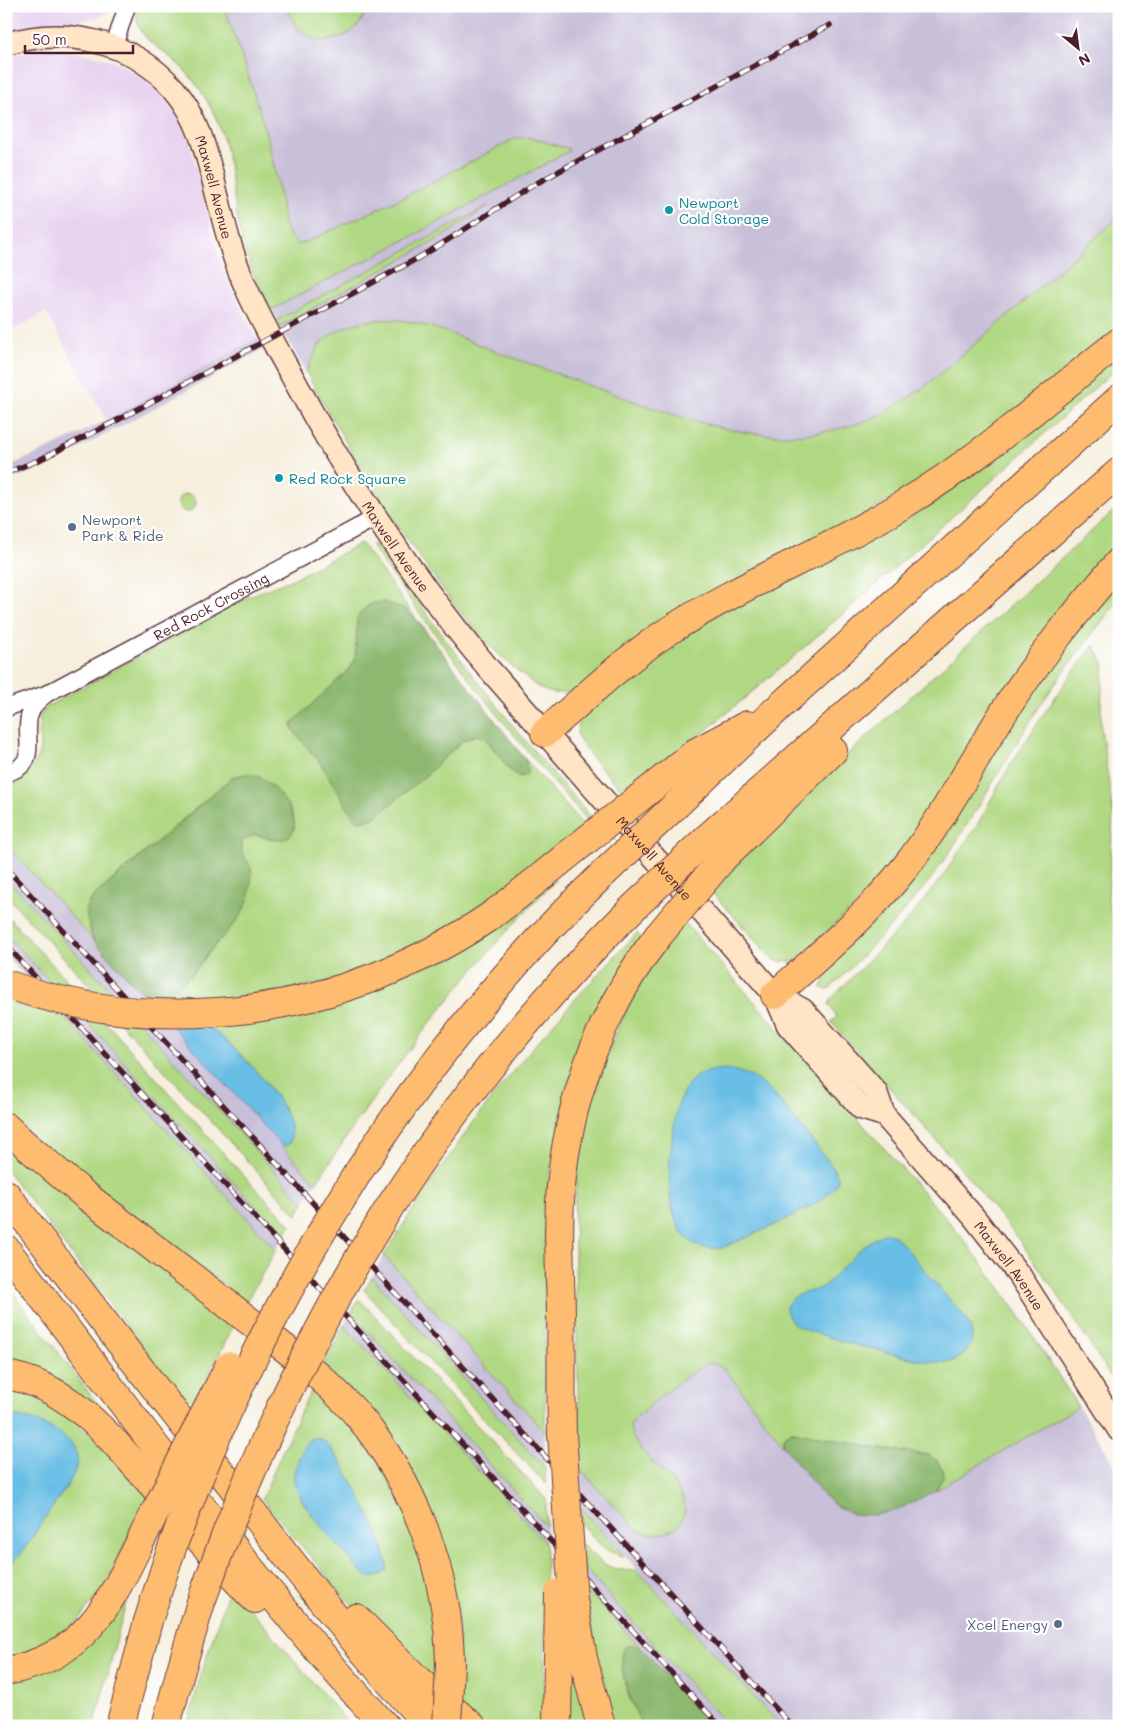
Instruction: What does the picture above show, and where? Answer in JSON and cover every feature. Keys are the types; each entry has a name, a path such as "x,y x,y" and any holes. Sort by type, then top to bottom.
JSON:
{"highway":[{"path":"545,733 615,671 656,640 720,602 906,503 974,456 1119,342"},
{"path":"120,1726 148,1621 168,1559 204,1466 244,1376 305,1260 357,1174 401,1109 472,1016 541,937 603,874 777,708 1119,399"},
{"path":"166,1726 202,1602 244,1486 284,1396 337,1294 388,1208 454,1114 498,1056 557,986 633,908 775,806 900,687 1053,531 1119,472"},
{"path":"775,995 859,920 906,866 935,826 992,731 1029,675 1078,610 1119,562"},
{"path":"6,984 32,993 75,1003 134,1011 187,1014 248,1009 304,999 370,979 418,958 488,918 696,752 777,708"},
{"path":"557,1726 562,1434 559,1234 561,1189 570,1126 580,1088 600,1034 630,976 716,848"},
{"path":"6,1127 85,1195 295,1356 326,1382 356,1414 377,1441 396,1471 423,1526 434,1560 443,1598 449,1641 450,1664 447,1726"},
{"path":"6,1671 23,1668 46,1659 67,1647 86,1631 104,1610 266,1294 357,1174"},
{"path":"6,1194 184,1427 326,1607 370,1661 428,1726"},
{"path":"6,1249 259,1578 312,1643 385,1726"},
{"path":"6,1375 26,1379 50,1389 71,1402 92,1420 247,1591 385,1726"},
{"path":"562,1434 573,1599 583,1658 601,1726"},
{"path":"258,1519 380,1643 472,1726"}],"street":[{"path":"114,46 127,6"},
{"name":"Maxwell Avenue","path":"6,44 35,38 64,36 84,38 114,46 137,58 155,71 174,89 189,110 201,135 231,248 250,297 324,435 375,518 412,571 444,615 545,733 775,995 803,1010 876,1092 884,1115 959,1200 1007,1259 1047,1316 1119,1430"},
{"name":"Red Rock Crossing","path":"6,708 46,694 375,518"},
{"name":"Red Rock Crossing","path":"6,773 20,767 26,758 30,746 29,717 35,704 46,694"}],"shaded area":[{"path":"6,6 114,6 107,13 99,17 33,25 6,32"},
{"path":"138,6 1119,6 1119,287 537,686 489,646 428,569 364,474 286,337 84,446 40,468 6,482 6,467 89,429 280,326 258,282 242,242 226,147 218,122 201,91 185,71 142,33 137,21 136,13"},
{"path":"55,49 96,56 116,62 144,79 174,112 189,141 219,257 234,295 257,339 106,419 46,312 6,334 6,57 26,52"},
{"path":"6,845 148,1000 116,996 6,878"},
{"path":"6,934 53,985 26,977 6,956"},
{"path":"56,1008 79,1013 283,1237 276,1250"},
{"path":"138,1021 169,1022 316,1183 304,1203"},
{"path":"907,1174 950,1223 1003,1291 1031,1331 1119,1471 1119,1726 781,1726 581,1508 579,1423"},
{"path":"384,1256 545,1432 545,1468 372,1277"},
{"path":"351,1313 546,1526 546,1544 344,1325"},
{"path":"583,1567 728,1726 712,1726 584,1587"}],"green space":[{"path":"138,6 224,6 248,74 269,144 286,227 293,240 298,244 398,200 516,138 536,139 567,148 569,151 271,310 254,274 244,245 224,140 219,125 204,95 194,81 177,62 149,41 142,32 137,21"},
{"path":"287,6 365,6 361,22 355,28 341,37 325,41 311,38 302,32 291,17"},
{"path":"488,206 442,237 280,326 277,320"},
{"path":"1119,217 1119,331 952,462 575,690 564,693 550,692 535,685 495,651 465,617 419,556 384,505 306,372 318,347 336,332 352,325 369,321 406,321 450,333 598,389 702,423 738,431 773,435 806,434 838,429 879,415 916,393"},
{"path":"1119,352 1119,366 937,530 752,692 626,795 584,746 577,733 578,725 582,718 643,663"},
{"path":"183,494 191,494 196,499 194,510 183,512 178,507 178,499"},
{"path":"1119,506 1119,548 1098,572 939,801 878,885 793,962 777,961 771,958 710,890 757,840 846,756"},
{"path":"361,543 418,621 404,609 369,605 363,611 358,623 355,659 352,665 292,725 294,731 319,761 353,816 425,776 462,741 475,735 484,737 513,773 527,762 525,759 585,827 477,914 348,978 247,997 184,1001 148,1000 139,990 144,993 177,986 183,982 194,972 238,920 248,897 251,878 251,870 241,850 242,841 255,834 274,840 289,835 294,829 294,818 289,807 279,796 246,774 232,777 96,894 88,903 90,932 94,941 6,845 6,783 24,775 33,766 40,747 39,721 43,711 48,706 252,595 293,579"},
{"path":"372,544 381,549 457,654 510,722 594,820 590,823 505,724 424,619"},
{"path":"1119,578 1119,599 1039,707 952,849 930,880 897,919 846,973 830,988 821,988 835,962 1041,677"},
{"path":"384,602 404,609 418,621 525,759 528,770 526,775 520,777 513,773 488,741 475,735 462,741 425,776 374,818 362,821 356,820 319,761 294,731 292,725 296,719 351,668 355,659 357,619 368,606"},
{"path":"1094,645 1104,664 1101,727 1113,815 1108,903 1119,928 1119,1390 1060,1298 1013,1232 956,1163 831,1022 837,1017 829,1005 831,999 908,920 942,877 976,827 1005,774 1029,736 1065,683"},
{"path":"246,774 260,777 278,792 285,801 294,820 294,829 290,836 280,840 254,835 242,841 241,849 250,865 252,875 247,903 240,916 184,982 163,994 151,994 139,990 94,941 87,919 86,907 96,894 232,777"},
{"path":"6,878 116,996 97,994 6,895"},
{"path":"556,880 490,951 428,1025 370,1103 316,1183 280,1144 290,1143 290,1130 282,1110 266,1084 247,1061 201,1022 293,1011"},
{"path":"6,915 76,990 53,985 6,934"},
{"path":"684,922 950,1223 985,1267 1017,1313 1078,1407 936,1490 943,1477 927,1455 874,1448 793,1432 786,1434 783,1445 728,1373 718,1366 707,1364 679,1382 630,1425 632,1435 638,1444 680,1493 685,1511 683,1518 672,1529 658,1534 642,1532 633,1526 580,1469 574,1216 579,1161 584,1134 597,1081 617,1029 646,974"},
{"path":"637,933 642,939 549,1173 545,1231 545,1432 384,1256 444,1164 518,1065"},
{"path":"6,994 56,1008 276,1250 246,1302 43,1147 6,1114"},
{"path":"79,1013 100,1016 241,1173 291,1225 283,1237"},
{"path":"117,1019 138,1021 304,1203 297,1215"},
{"path":"6,1139 236,1321 191,1410 6,1169"},
{"path":"372,1277 545,1468 546,1484 364,1290"},
{"path":"6,1284 102,1410 99,1414 6,1366"},
{"path":"359,1299 546,1499 546,1526 351,1313"},
{"path":"344,1325 546,1544 544,1726 482,1726 459,1707 458,1605 324,1363"},
{"path":"315,1383 372,1449 421,1546 435,1631 437,1688 368,1622 343,1595 262,1499 294,1425"},
{"path":"6,1384 66,1412 151,1493 102,1591 64,1637 6,1661"},
{"path":"793,1432 874,1448 927,1455 937,1460 943,1472 943,1477 936,1490 897,1510 874,1515 852,1514 833,1504 823,1495 783,1445 783,1437"},
{"path":"581,1508 624,1556 605,1549 595,1540 581,1524"},
{"path":"582,1544 606,1565 620,1570 637,1570 781,1726 728,1726 583,1567"},
{"path":"230,1586 351,1726 187,1726 201,1674"},
{"path":"584,1587 642,1649 637,1646 623,1653 622,1662 627,1691 643,1726 613,1726 602,1689"},
{"path":"130,1588 94,1726 6,1726 6,1681"},
{"path":"631,1645 642,1649 712,1726 643,1726 626,1687 622,1665 622,1655 625,1647"},
{"path":"571,1650 590,1726 567,1726"}],"water":[{"path":"192,1021 202,1023 223,1038 251,1065 278,1099 287,1116 291,1131 289,1144 285,1146 280,1144 169,1022"},
{"path":"725,1069 757,1080 773,1093 828,1161 837,1174 838,1181 830,1192 818,1201 785,1220 722,1248 703,1247 689,1240 679,1227 673,1211 670,1193 670,1155 674,1124 683,1092 693,1079 700,1074 712,1070"},
{"path":"889,1233 908,1250 967,1320 971,1328 970,1345 965,1353 953,1361 928,1361 863,1347 803,1329 789,1318 786,1307 794,1297 821,1288 863,1247 880,1235"},
{"path":"6,1416 36,1421 61,1434 74,1447 77,1463 64,1491 33,1537 23,1551 6,1568"},
{"path":"314,1438 324,1441 333,1451 353,1483 374,1525 386,1560 387,1571 377,1577 368,1577 359,1570 332,1540 298,1493 294,1482 295,1469 305,1445"}],"railway":[{"path":"6,473 39,460 114,422 409,263 537,183 830,25"},
{"path":"6,868 792,1726"},
{"path":"6,945 720,1726"}],"place":[{"name":"Newport Cold Storage","path":"669,210"},
{"name":"Red Rock Square","path":"279,478"},
{"name":"Newport Park & Ride","path":"72,527"},
{"name":"Xcel Energy","path":"1058,1624"}]}
